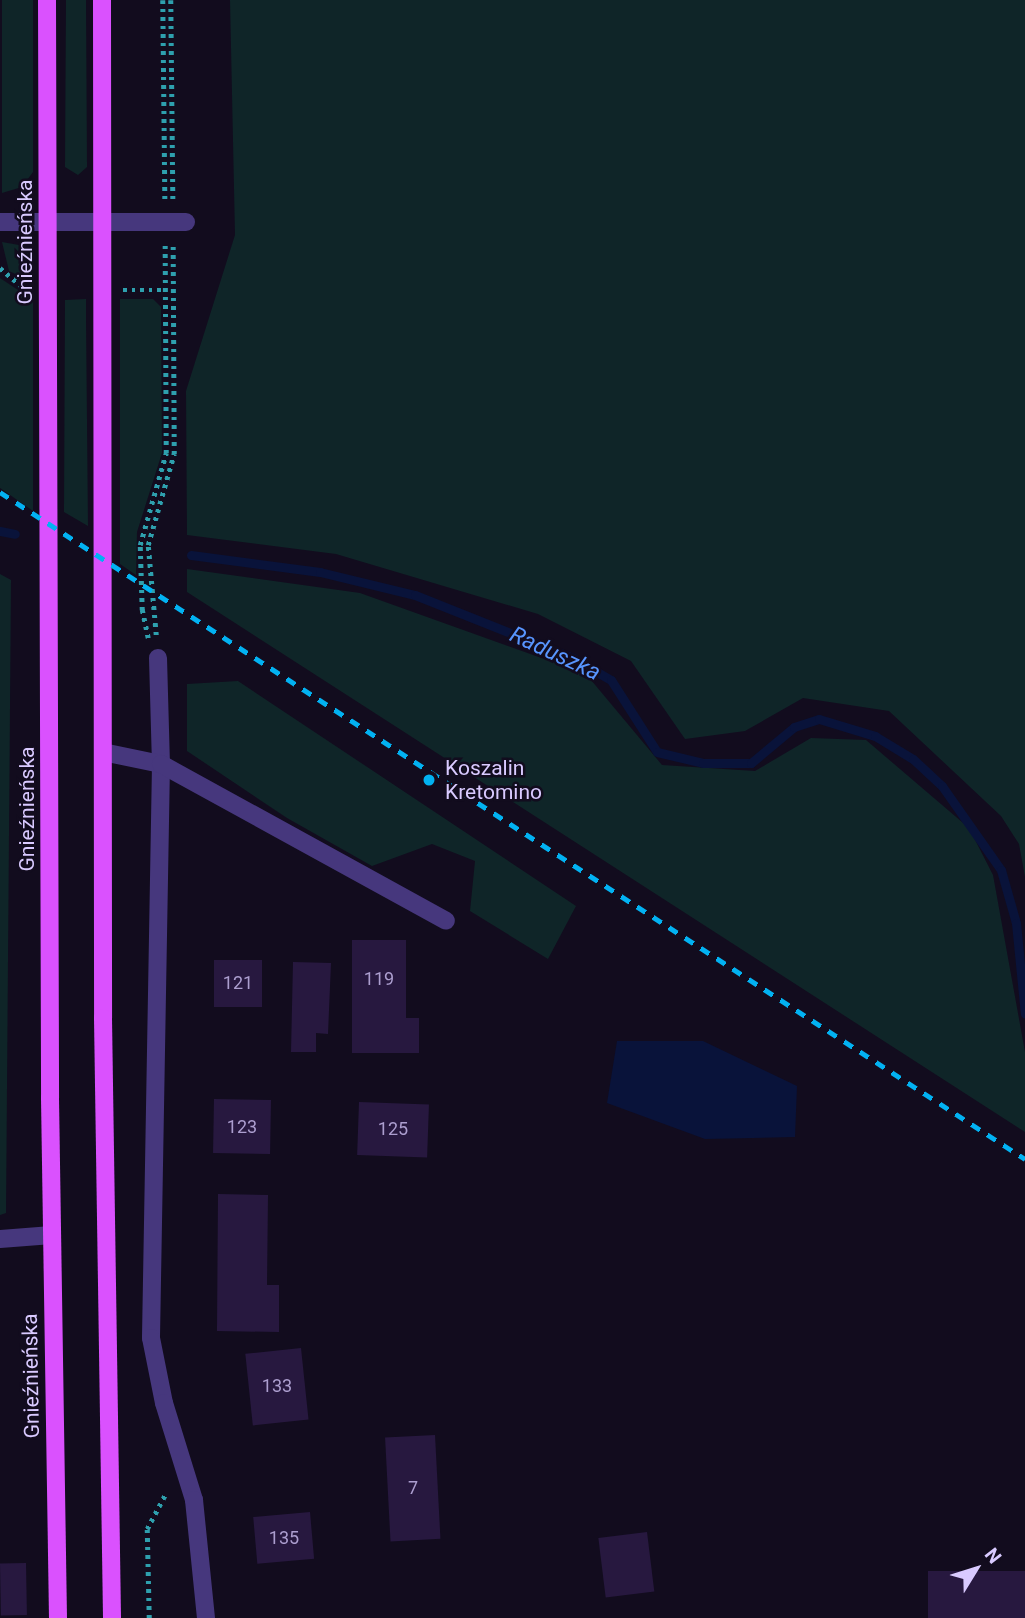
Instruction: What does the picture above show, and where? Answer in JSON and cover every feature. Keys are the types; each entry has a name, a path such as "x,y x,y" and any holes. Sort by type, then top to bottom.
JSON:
{"main road":[{"name":"Gnieźnieńska","path":"47,0 52,1235 58,1618"},
{"path":"102,0 103,752 112,1618"}],"street":[{"path":"0,222 175,222"},
{"path":"158,658 161,764 151,1338 164,1403 194,1500 206,1618"},
{"path":"103,752 161,764 446,921"},
{"path":"0,1239 52,1235"}],"path":[{"path":"158,658 161,652 150,609 148,545 174,454 172,290 175,222 163,0"},
{"path":"158,658 143,620 140,544 166,453 175,222 171,0"},
{"path":"0,268 16,285 33,291"},
{"path":"120,290 161,290"},
{"path":"147,1529 149,1618"}],"green space":[{"path":"2,0 33,0 33,172 22,187 2,193"},
{"path":"66,0 86,0 87,167 78,175 65,167"},
{"path":"230,0 1025,0 1025,877 1019,844 1001,816 889,711 803,698 745,731 685,739 631,661 538,614 336,554 187,535 186,391 235,235"},
{"path":"2,242 19,245 28,253 32,282 9,271"},
{"path":"0,278 33,300 33,511 0,488"},
{"path":"86,299 88,526 64,512 65,300"},
{"path":"120,299 153,299 161,307 162,453 137,532 136,575 120,564"},
{"path":"187,569 360,593 586,674 662,765 755,771 811,738 866,740 969,828 993,875 1025,1052 1025,1132 187,592"},
{"path":"0,574 11,580 6,1213 0,1215"},
{"path":"238,681 576,906 548,959 470,911 475,861 432,844 372,866 287,818 187,751 187,684"}],"water":[{"path":"617,1041 703,1041 797,1086 795,1137 705,1139 607,1103"}],"building":[{"path":"352,940 406,940 406,1018 419,1018 419,1053 352,1053"},
{"path":"214,960 262,960 262,1007 214,1007"},
{"path":"293,962 331,963 328,1034 316,1033 316,1052 291,1052"},
{"path":"214,1099 271,1100 270,1154 213,1153"},
{"path":"359,1102 429,1104 427,1157 357,1155"},
{"path":"218,1194 268,1195 267,1285 279,1285 279,1332 217,1331"},
{"path":"301,1348 309,1420 253,1425 245,1354"},
{"path":"435,1435 440,1539 391,1541 385,1438"},
{"path":"310,1512 314,1559 257,1564 253,1517"},
{"path":"647,1532 654,1592 606,1598 598,1538"},
{"path":"0,1563 26,1563 27,1615 1,1615"},
{"path":"928,1571 1025,1571 1025,1618 928,1618"}],"waterway":[{"name":"Raduszka","path":"0,531 15,534"},
{"name":"Raduszka","path":"191,555 320,572 415,595 573,658 611,680 657,752 703,763 751,763 794,727 819,719 875,736 913,759 942,786 1001,870 1016,923 1025,1014"}],"railway":[{"path":"0,492 1025,1159"}],"place":[{"name":"Koszalin Kretomino","path":"429,780"}]}
